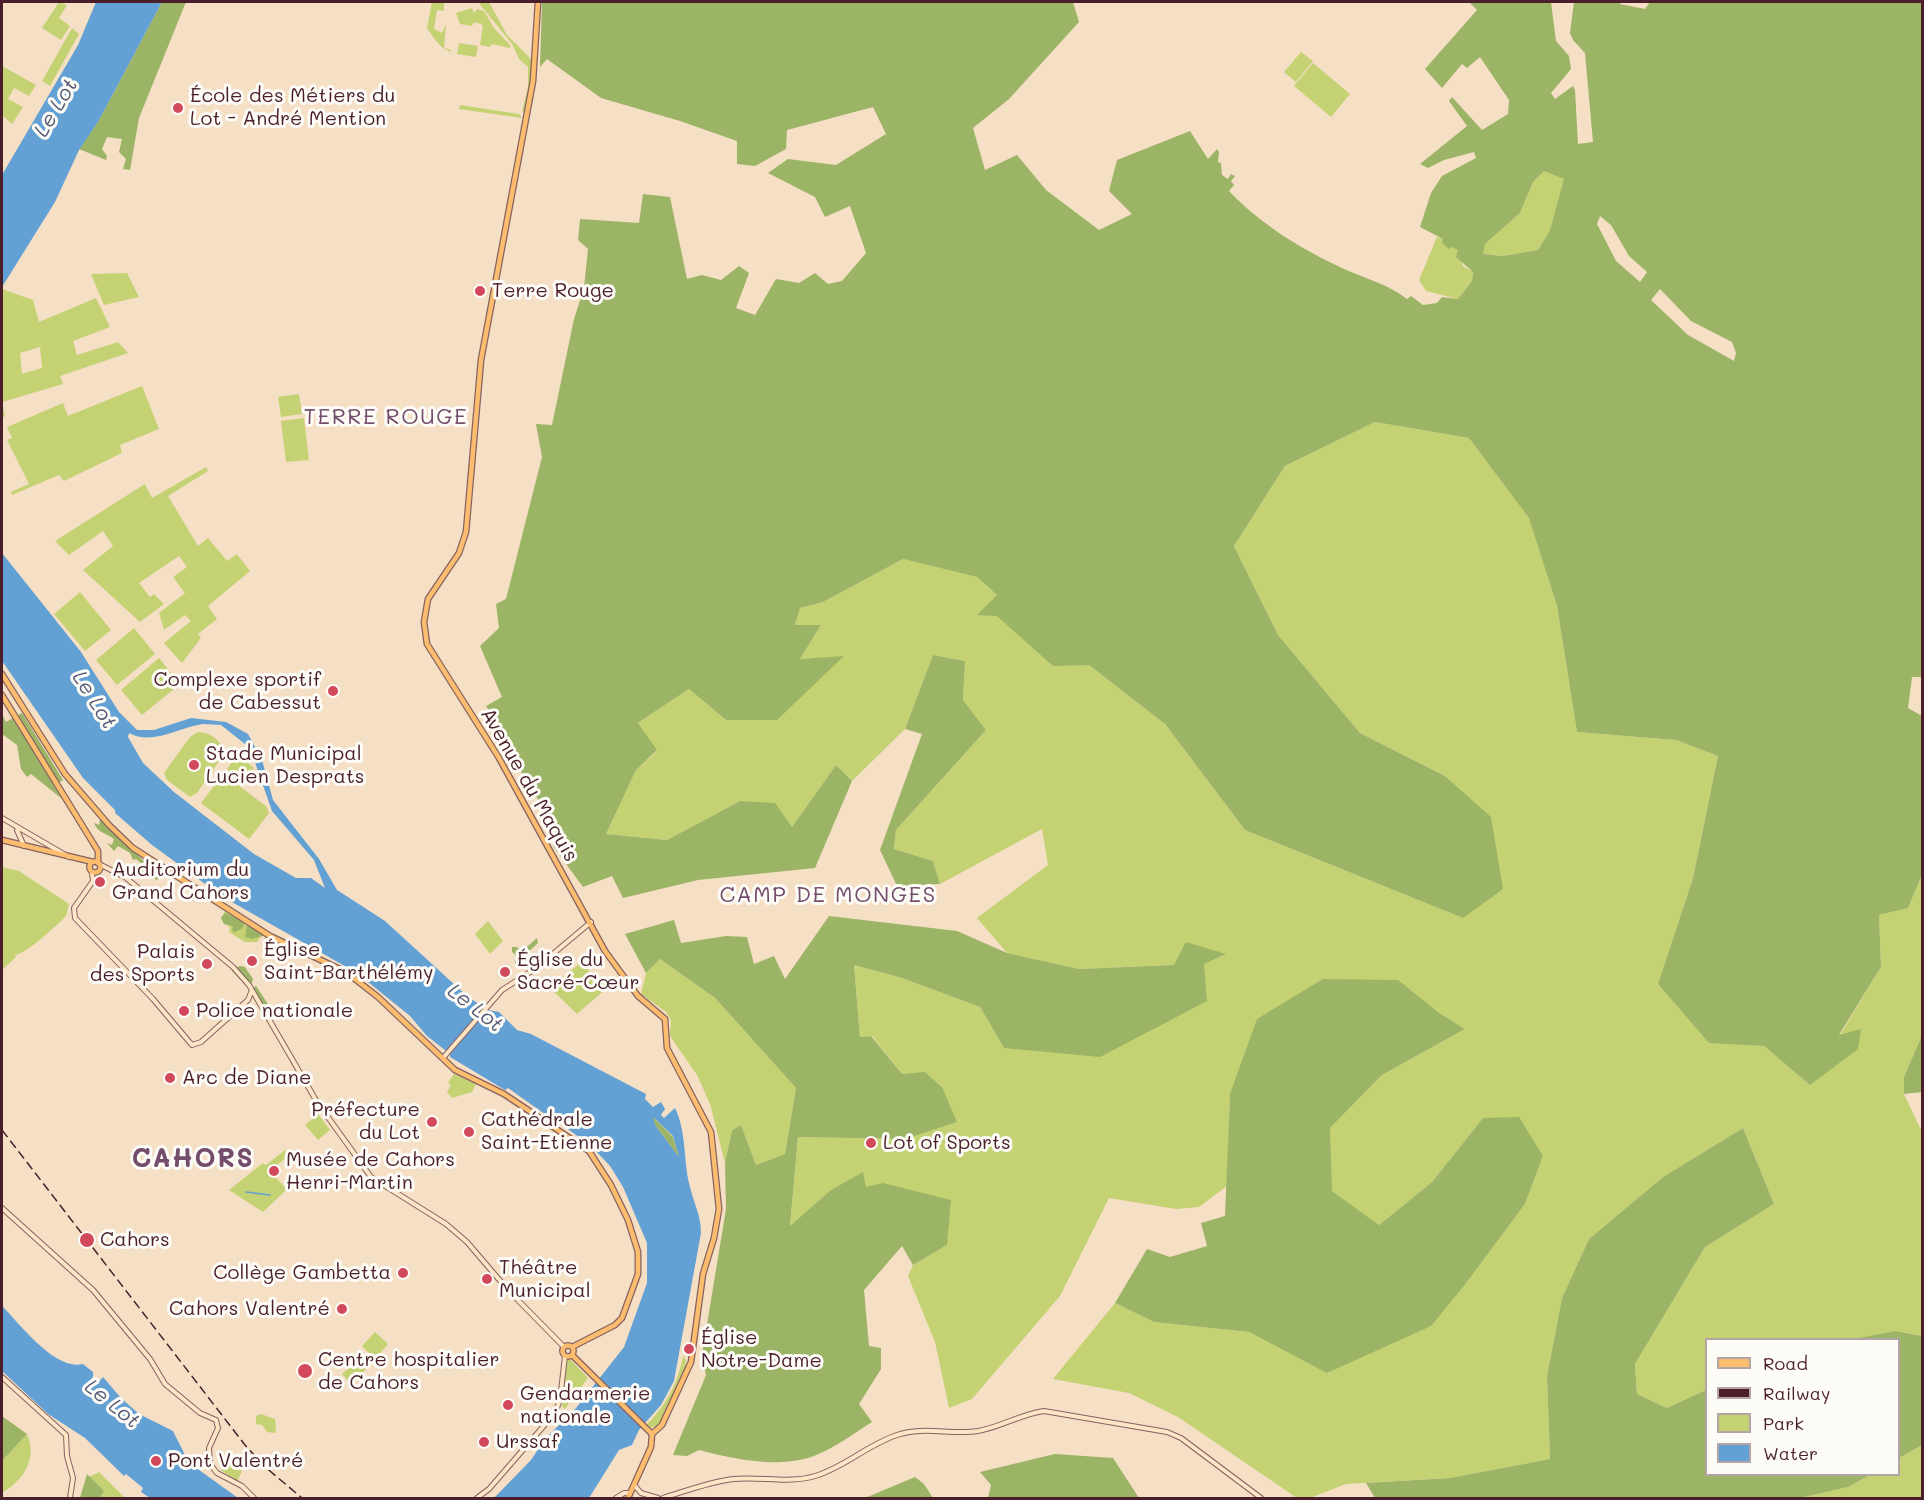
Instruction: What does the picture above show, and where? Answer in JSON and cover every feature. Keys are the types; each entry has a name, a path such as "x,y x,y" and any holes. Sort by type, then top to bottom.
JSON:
{"main road":[{"name":"Avenue du Maquis","path":"538,2 533,81 481,360 466,532 463,546 428,599 424,622 427,644 499,758 611,961 638,996 662,1016 667,1028 667,1048 711,1132 718,1187 718,1221 703,1274 691,1362 662,1425 652,1434"},
{"path":"2,674 50,753 109,825 147,859 270,936 346,972 370,990 445,1056 459,1073 504,1094 589,1151 612,1186 636,1242 638,1274 622,1318 609,1328 572,1347 564,1347 565,1356 572,1355"},
{"path":"2,695 98,851 97,863 100,870 92,873 89,867 79,859"},
{"path":"2,840 97,863"},
{"path":"89,867 97,863"},
{"path":"572,1347 572,1355 652,1434 651,1447 629,1496"}],"street":[{"path":"2,818 22,836 24,846"},
{"path":"14,827 59,848 70,857"},
{"path":"97,863 125,877 207,944 252,989 315,1099 371,1176 446,1224 467,1242 508,1290 564,1347"},
{"path":"92,873 93,881 74,910 77,921 153,999 192,1045 201,1042 248,1000 252,989"},
{"path":"445,1056 505,987 535,969 591,922"},
{"path":"248,1000 261,1005"},
{"path":"2,1208 106,1304 150,1359 159,1376 170,1389 200,1413 213,1417 218,1425 209,1448 210,1464 228,1480 242,1486 254,1498"},
{"path":"477,1498 489,1489 555,1413 560,1400 565,1356"},
{"path":"2,1377 63,1430 68,1440 67,1456 73,1479 70,1498"},
{"path":"665,1498 726,1480 786,1479 822,1474 896,1435 982,1430 1044,1411 1167,1432 1180,1438 1261,1498"},
{"path":"635,1486 641,1493 658,1498"},
{"path":"616,1498 624,1493 629,1496"}],"green space":[{"path":"59,2 67,5 59,18 70,26 61,40 42,28"},
{"path":"162,2 186,2 139,118 130,170 123,169 126,159 119,152 122,139 107,137 102,149 107,156 106,160 79,149 98,122"},
{"path":"432,2 444,3 444,11 437,10 434,29 442,33 446,24 444,48 427,28"},
{"path":"478,2 489,2 507,35 533,64 525,112 522,111 528,87 528,67 519,59 512,44"},
{"path":"542,2 1073,2 1079,22 1009,99 973,128 985,170 1017,155 1046,190 1099,230 1132,214 1109,191 1117,160 1190,131 1208,159 1217,149 1222,175 1228,179 1231,174 1235,176 1231,181 1234,185 1229,191 1269,226 1329,262 1385,286 1407,299 1411,296 1423,305 1437,303 1442,297 1458,299 1472,281 1473,272 1456,257 1458,250 1451,247 1449,249 1442,243 1443,239 1420,227 1431,193 1442,176 1476,158 1474,152 1444,160 1428,168 1420,164 1467,126 1449,101 1452,97 1482,130 1508,114 1509,100 1480,57 1467,68 1462,64 1442,88 1425,69 1477,10 1469,2 1551,2 1556,41 1569,56 1571,69 1551,93 1555,99 1573,86 1578,144 1593,142 1585,53 1570,33 1574,2 1620,2 1620,4 1645,9 1650,2 1922,2 1922,677 1912,677 1908,708 1922,716 1922,875 1908,908 1879,915 1881,967 1839,1035 1861,1029 1858,1049 1810,1085 1764,1046 1709,1043 1658,984 1693,878 1718,756 1676,740 1577,732 1557,606 1529,518 1469,438 1375,422 1285,466 1234,546 1278,635 1360,733 1445,776 1491,817 1503,889 1463,918 1245,830 1165,724 1089,665 1053,666 997,616 977,615 997,595 977,577 903,559 823,602 800,608 795,625 821,625 800,659 844,656 777,720 726,720 689,689 638,723 657,750 636,770 606,834 667,840 740,801 775,803 792,827 836,765 852,781 815,868 698,880 623,898 612,876 583,887 553,846 562,839 508,750 500,749 492,736 500,727 486,706 502,697 480,646 499,628 496,604 506,599 542,457 536,424 552,425 574,319 584,288 588,249 578,240 580,219 639,223 643,194 670,197 687,279 702,275 721,280 739,266 749,273 736,308 755,315 776,279 799,283 815,273 828,284 842,281 866,253 850,206 825,217 815,197 768,173 788,159 836,165 886,134 873,107 787,130 786,149 755,166 737,164 737,141 680,121 601,98 547,59 540,67","holes":["1544,171 1564,179 1550,230 1538,250 1503,256 1483,254 1485,244 1520,213 1533,182","1600,216 1611,225 1629,256 1647,272 1640,282 1616,261 1597,224","1660,289 1691,321 1732,342 1736,353 1734,361 1688,335 1651,300"]},
{"path":"472,8 474,13 477,9 484,11 510,48 492,44 490,47 480,45 483,25 474,22 472,26 460,24 456,13"},
{"path":"72,28 79,34 50,86 42,81"},
{"path":"459,43 478,46 476,57 457,54"},
{"path":"1301,52 1313,61 1296,82 1284,72"},
{"path":"1313,63 1350,94 1331,117 1294,86"},
{"path":"2,66 36,85 29,96 14,88 8,99 23,107 12,124 2,115"},
{"path":"460,105 519,114 522,118 459,109"},
{"path":"1544,171 1565,178 1550,230 1538,250 1503,256 1482,254 1485,244 1520,213 1533,182"},
{"path":"1437,237 1443,239 1449,249 1451,247 1458,250 1463,266 1473,272 1472,281 1458,299 1426,291 1419,280"},
{"path":"127,273 139,297 104,305 91,274"},
{"path":"2,289 33,300 39,322 96,298 110,327 73,341 77,355 118,342 128,353 60,376 63,384 2,402","holes":["40,347 42,368 22,374 20,353"]},
{"path":"142,386 159,429 120,445 122,453 64,481 59,475 12,495 11,492 29,484 7,440 12,438 7,427 63,403 68,416"},
{"path":"299,394 302,414 281,417 278,397"},
{"path":"2,402 5,416 2,418"},
{"path":"304,418 309,460 286,462 281,421"},
{"path":"1375,422 1469,438 1529,517 1557,606 1577,732 1676,740 1718,756 1693,878 1658,984 1709,1042 1764,1046 1810,1085 1881,967 1879,915 1908,908 1922,875 1922,1035 1904,1077 1904,1094 1922,1132 1922,1336 1895,1331 1863,1338 1705,1338 1705,1390 1667,1408 1637,1394 1635,1364 1705,1247 1774,1204 1743,1128 1663,1177 1589,1239 1562,1298 1547,1376 1550,1459 1450,1478 1346,1484 1310,1498 1297,1498 1178,1417 1129,1393 1053,1379 1115,1303 1154,1322 1249,1332 1328,1373 1467,1282 1525,1204 1543,1156 1483,1118 1432,1182 1379,1225 1331,1191 1330,1128 1382,1075 1465,1029 1439,1013 1230,1094 1227,1186 1199,1207 1176,1209 1109,1198 1060,1296 972,1399 949,1408 935,1342 908,1276 913,1265 947,1245 866,1187 863,1173 831,1190 790,1227 798,1137 905,1139 942,1087 926,1073 902,1074 872,1036 860,1037 854,965 902,978 980,1007 1004,1048 1224,955 1174,965 1079,969 1007,953 977,918 1048,865 1042,829 940,884 933,861 894,849 896,830 986,730 963,700 965,661 933,655 905,729 852,781 836,765 792,827 740,801 667,840 606,834 636,770 657,751 637,724 689,689 726,720 843,657 800,659 821,625 795,625 800,608 823,602 903,559 977,577 997,595 978,615 997,615 1053,665 1089,665 1165,724 1245,830 1463,918 1445,776 1360,733 1278,635 1234,546 1285,466"},
{"path":"206,467 208,471 168,496 198,546 208,538 227,561 237,554 250,571 208,606 217,619 198,634 201,638 182,663 164,643 191,621 185,615 164,630 159,613 185,593 173,577 187,567 179,556 139,583 150,597 154,594 164,604 140,622 83,570 113,546 103,531 69,555 55,541 145,484 152,498"},
{"path":"80,592 111,630 85,651 54,614"},
{"path":"134,628 155,654 117,685 96,660"},
{"path":"933,655 965,661 963,700 986,730 896,830 894,849 933,861 940,884 897,886 880,850 922,734 905,729"},
{"path":"159,658 180,684 142,715 121,690"},
{"path":"22,713 63,780 54,786 62,799 31,774 27,777 21,769 17,745 2,734 2,714 6,722"},
{"name":"Stade Municipal Lucien Desprats","path":"198,732 215,738 224,754 197,793 190,797 167,780 164,773 190,737"},
{"path":"238,754 254,768 247,777 242,775 248,781 245,784 227,769"},
{"path":"223,774 266,806 269,813 249,839 201,803"},
{"path":"100,819 143,860 160,871 157,880 137,870 142,867 146,871 149,870 136,859 133,860 130,853 118,846 114,851 107,843 112,845 114,839 100,831 94,823 99,825"},
{"path":"2,867 19,871 69,904 65,917 33,945 15,955 16,957 2,970"},
{"path":"225,911 262,935 257,942 245,942 229,932 230,928 221,918"},
{"path":"225,913 244,922 243,928 232,931 233,926 224,924 221,918"},
{"path":"829,916 957,931 1007,953 1079,969 1174,965 1186,942 1226,954 1204,964 1207,1001 1100,1057 1004,1048 980,1007 902,978 854,965 860,1037 871,1036 902,1074 925,1072 942,1087 957,1122 905,1139 798,1137 790,1226 831,1190 863,1172 866,1187 883,1183 951,1200 947,1245 913,1265 902,1246 864,1290 869,1346 881,1348 881,1369 859,1404 872,1422 825,1451 795,1461 763,1462 699,1450 687,1456 673,1455 706,1375 702,1355 726,1209 725,1163 732,1130 741,1125 756,1165 785,1154 796,1088 715,998 660,959 646,973 625,934 674,920 681,943 726,936 747,937 754,964 774,956 785,979"},
{"path":"488,921 503,941 490,954 475,934"},
{"path":"251,924 266,935 252,939 245,937 247,926"},
{"path":"537,938 538,943 524,956 526,962 520,967 515,965 516,955 512,952 512,947 517,947 521,952"},
{"path":"660,959 715,998 796,1088 785,1154 756,1165 741,1125 732,1130 725,1163 710,1104 697,1075 670,1036 671,1020 666,1012 641,994 646,973"},
{"path":"580,963 608,987 577,1014 550,988"},
{"path":"245,967 253,979 250,990 232,971 233,968"},
{"path":"1323,979 1398,980 1439,1013 1465,1029 1382,1075 1330,1128 1332,1191 1379,1225 1432,1182 1483,1118 1519,1117 1543,1156 1525,1204 1431,1326 1327,1373 1249,1332 1154,1322 1115,1303 1147,1249 1170,1257 1207,1246 1201,1223 1225,1216 1230,1094 1257,1019"},
{"path":"256,986 270,1007 267,1012 252,989"},
{"path":"1922,1035 1922,1092 1904,1094 1904,1077"},
{"path":"454,1074 476,1084 472,1092 452,1098 447,1092 451,1085 448,1083"},
{"path":"318,1114 330,1130 318,1140 305,1125"},
{"path":"652,1116 673,1137 679,1157 655,1125"},
{"path":"1743,1128 1774,1204 1705,1247 1635,1364 1637,1394 1667,1408 1705,1390 1705,1476 1868,1476 1848,1487 1800,1498 1375,1498 1366,1483 1450,1478 1550,1459 1547,1376 1562,1298 1589,1239 1663,1177"},
{"path":"285,1150 290,1155 269,1171 287,1189 263,1212 229,1190 263,1163 266,1165"},
{"path":"1895,1331 1922,1336 1922,1445 1900,1457 1900,1338 1859,1338"},
{"path":"375,1332 388,1344 375,1359 362,1346"},
{"path":"363,1354 371,1363 352,1385 342,1374"},
{"path":"683,1356 686,1360 685,1371 658,1426 650,1428 646,1425 660,1410 670,1394"},
{"path":"570,1359 588,1378 565,1409 562,1406 567,1361"},
{"path":"261,1414 275,1419 276,1433 267,1432 262,1425 256,1424 256,1416"},
{"path":"2,1416 27,1434 2,1461"},
{"path":"27,1434 31,1452 26,1468 16,1482 2,1493 2,1461"},
{"path":"1922,1445 1922,1498 1800,1498 1848,1487 1868,1476 1900,1476 1900,1457"},
{"path":"1055,1454 1113,1458 1139,1498 988,1498 991,1485 980,1472"},
{"path":"227,1463 242,1471 237,1482 221,1470"},
{"path":"99,1472 125,1498 100,1498 104,1491 89,1477"},
{"path":"87,1474 104,1491 100,1498 80,1498"},
{"path":"915,1477 924,1484 933,1498 865,1498"}],"water":[{"name":"Le Lot","path":"96,2 162,2 98,122 79,150 55,202 2,287 2,175 78,45"},
{"name":"Le Lot","path":"2,553 81,652 119,712 137,730 154,730 191,718 226,722 248,734 262,760 273,800 319,859 337,890 385,921 467,996 488,1010 499,1012 517,1030 531,1034 646,1094 645,1099 653,1107 661,1102 665,1109 661,1115 664,1118 675,1108 681,1127 688,1177 699,1215 701,1233 674,1381 661,1405 639,1430 632,1445 619,1450 589,1498 494,1498 531,1460 545,1439 576,1408 624,1347 647,1283 647,1243 623,1187 610,1166 591,1146 565,1127 568,1120 559,1116 556,1122 508,1088 505,1090 450,1057 450,1054 427,1036 410,1016 357,973 223,897 152,845 115,813 115,810 83,778 2,661","holes":["203,724 221,725 250,748 272,811 314,860 325,888 311,878 296,878 254,854 174,792 143,763 128,737 129,733 147,738 156,737","653,1117 673,1136 679,1157 655,1125"]},
{"name":"Le Lot","path":"2,1306 50,1354 61,1361 83,1364 93,1372 93,1377 86,1385 95,1386 103,1377 139,1414 173,1431 184,1453 195,1467 238,1498 150,1498 141,1492 143,1488 126,1474 124,1476 85,1438 48,1414 2,1371"}],"waterway":[{"path":"246,1192 270,1195"}],"railway":[{"path":"2,1130 245,1445 264,1466 302,1498"}],"place":[{"name":"École des Métiers du Lot - André Mention","path":"178,108"},
{"name":"Terre Rouge","path":"480,291"},
{"name":"Complexe sportif de Cabessut","path":"333,691"},
{"name":"Stade Municipal Lucien Desprats","path":"194,765"},
{"name":"Auditorium du Grand Cahors","path":"100,882"},
{"name":"Église Saint-Barthélémy","path":"252,961"},
{"name":"Palais des Sports","path":"207,964"},
{"name":"Église du Sacré-Cœur","path":"505,972"},
{"name":"Police nationale","path":"184,1011"},
{"name":"Arc de Diane","path":"170,1078"},
{"name":"Préfecture du Lot","path":"432,1122"},
{"name":"Cathédrale Saint-Etienne","path":"469,1132"},
{"name":"Lot of Sports","path":"871,1143"},
{"name":"Musée de Cahors Henri-Martin","path":"274,1171"},
{"name":"Cahors","path":"87,1240"},
{"name":"Collège Gambetta","path":"403,1273"},
{"name":"Théâtre Municipal","path":"487,1279"},
{"name":"Cahors Valentré","path":"342,1309"},
{"name":"Église Notre-Dame","path":"689,1349"},
{"name":"Centre hospitalier de Cahors","path":"305,1371"},
{"name":"Gendarmerie nationale","path":"508,1405"},
{"name":"Urssaf","path":"484,1442"},
{"name":"Pont Valentré","path":"156,1461"}],"district":[{"name":"TERRE ROUGE","path":"386,417"},
{"name":"CAMP DE MONGES","path":"828,895"},
{"name":"CAHORS","path":"193,1159"}]}
